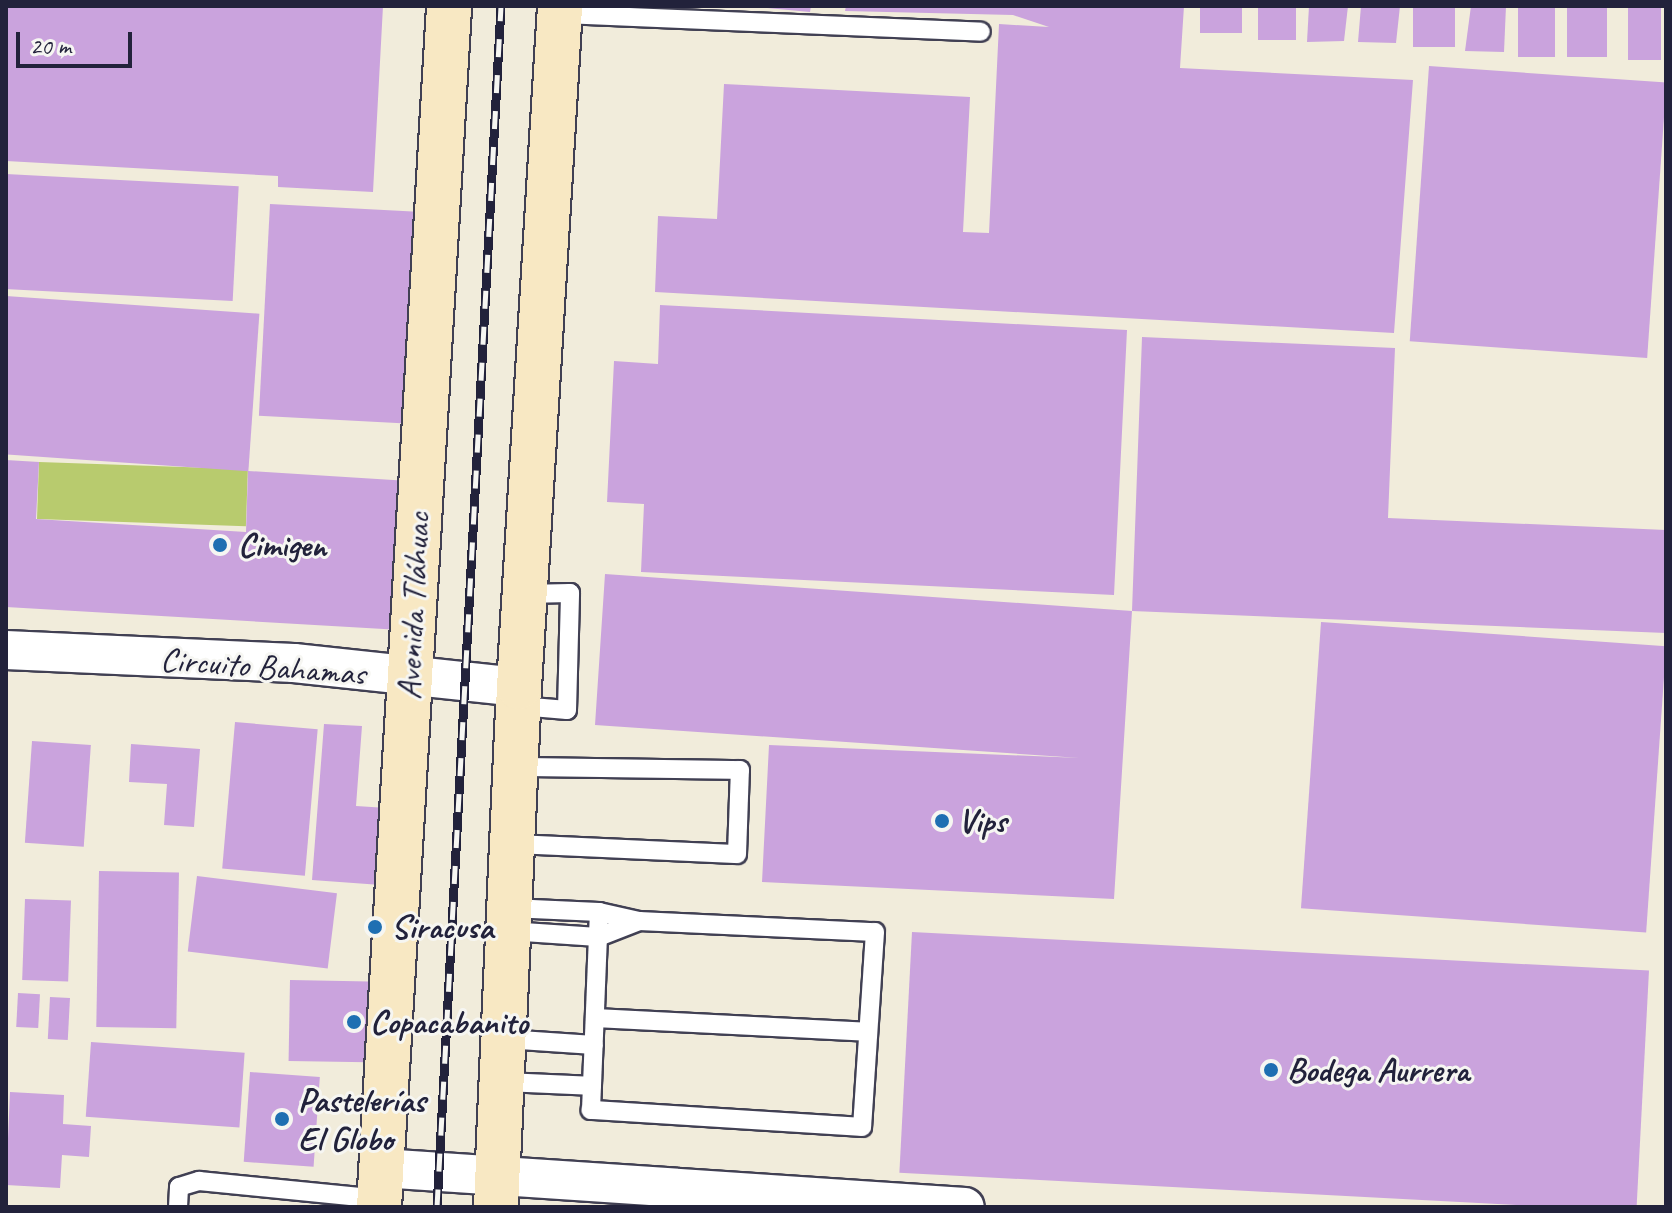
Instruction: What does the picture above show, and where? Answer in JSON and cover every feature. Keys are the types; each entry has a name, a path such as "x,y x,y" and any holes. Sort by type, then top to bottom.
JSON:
{"main road":[{"name":"Avenida Tláhuac","path":"380,1191 449,6"},
{"path":"497,1192 519,696 560,10"}],"street":[{"name":"Circuito Bahamas","path":"6,650 294,663 519,696"},
{"path":"380,1191 965,1207"}],"lane":[{"path":"560,10 981,32"},
{"path":"513,844 737,854 740,770 518,767"},
{"path":"510,920 599,912 639,921 875,932 862,1127 591,1110 599,912"},
{"path":"510,920 598,937 639,921"},
{"path":"595,1018 867,1032"},
{"path":"505,1039 594,1045"},
{"path":"502,1082 592,1086"},
{"path":"178,1207 179,1187 199,1181 380,1191"}],"green space":[{"path":"39,462 248,469 246,526 37,519"}],"building":[{"path":"6,6 383,6 373,192 278,187 278,176 6,161"},
{"path":"745,6 811,6 810,12"},
{"path":"846,6 1184,6 1180,68 1413,80 1394,333 655,292 658,216 717,219 724,84 970,97 963,232 989,233 999,24 1049,27 1013,15 845,11"},
{"path":"1200,6 1242,6 1242,33 1200,33"},
{"path":"1258,6 1296,6 1296,40 1258,40"},
{"path":"1309,6 1348,6 1344,41 1307,42"},
{"path":"1361,6 1400,6 1396,43 1358,42"},
{"path":"1413,6 1455,6 1455,47 1413,47"},
{"path":"1471,6 1506,6 1504,52 1465,51"},
{"path":"1518,6 1555,6 1555,57 1518,57"},
{"path":"1567,6 1607,6 1607,57 1567,57"},
{"path":"1628,6 1661,6 1661,60 1628,60"},
{"path":"1429,66 1666,83 1647,358 1410,341"},
{"path":"6,174 239,186 233,301 6,289"},
{"path":"270,204 427,212 416,424 259,416"},
{"path":"6,296 259,314 248,471 6,454"},
{"path":"660,305 1127,330 1114,595 641,572 644,504 607,502 614,361 658,364"},
{"path":"1142,337 1395,348 1388,518 1666,530 1666,633 1132,611"},
{"name":"Cimigen","path":"6,460 39,462 36,519 246,532 248,471 409,481 401,630 6,607"},
{"path":"605,574 1132,611 1114,899 762,882 769,745 1080,758 595,725"},
{"path":"1321,622 1666,646 1646,932 1301,908"},
{"path":"235,722 318,729 305,876 222,868"},
{"path":"324,724 362,726 356,806 387,808 381,885 312,880"},
{"path":"32,741 91,745 84,847 25,843"},
{"path":"131,744 200,749 194,827 164,825 167,784 129,782"},
{"path":"99,871 179,872 176,1028 96,1027"},
{"path":"197,876 337,893 328,969 188,951"},
{"path":"25,899 71,901 68,982 22,980"},
{"name":"Bodega Aurrera","path":"912,932 1649,971 1637,1207 1554,1207 899,1173"},
{"path":"290,980 369,981 368,1062 289,1061"},
{"path":"18,993 40,994 38,1028 16,1027"},
{"path":"50,997 70,998 68,1040 48,1039"},
{"path":"91,1042 245,1053 239,1128 86,1117"},
{"name":"Pastelerías El Globo","path":"250,1072 320,1077 314,1167 244,1162"},
{"path":"10,1092 64,1095 63,1124 91,1126 89,1157 62,1155 60,1188 6,1185"}],"railway":[{"path":"437,1207 501,6"}],"place":[{"name":"Cimigen","path":"220,545"},
{"name":"Vips","path":"942,821"},
{"name":"Siracusa","path":"375,927"},
{"name":"Copacabanito","path":"354,1022"},
{"name":"Bodega Aurrera","path":"1271,1070"},
{"name":"Pastelerías El Globo","path":"282,1119"}]}
